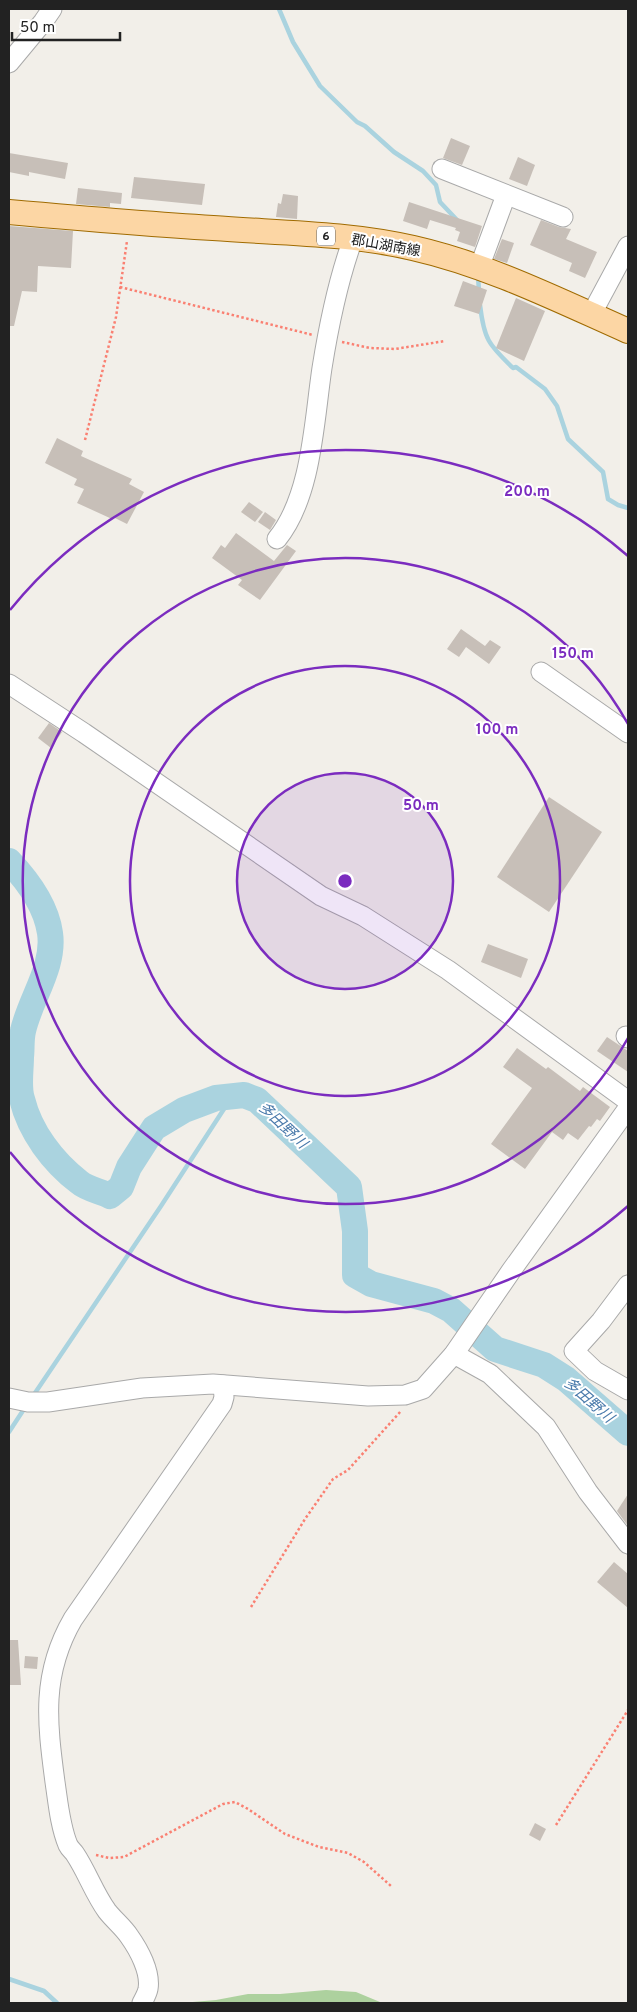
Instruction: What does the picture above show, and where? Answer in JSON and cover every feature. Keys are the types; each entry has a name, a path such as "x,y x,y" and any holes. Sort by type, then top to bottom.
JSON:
{"main road":[{"name":"郡山湖南線","path":"9,212 353,239 411,248 506,278 628,331"}],"street":[{"path":"9,63 52,9"},
{"path":"442,169 562,217"},
{"path":"479,268 506,194"},
{"path":"277,539 292,518 304,477 316,426 327,338 345,262 353,239"},
{"path":"591,315 628,246"},
{"path":"541,672 628,733"},
{"path":"9,684 322,896 363,916 448,970 628,1101"},
{"path":"10,1401 48,1402 142,1388 223,1385 368,1396 394,1396 424,1389 432,1382 454,1354 628,1108"},
{"path":"628,1285 601,1321 574,1351 596,1371 628,1390"},
{"path":"454,1354 490,1374 546,1427 588,1492 628,1544"},
{"path":"142,2003 148,1990 148,1976 140,1955 129,1936 98,1898 64,1834 57,1800 49,1740 48,1720 51,1681 56,1654 62,1638 73,1619 222,1404 224,1398 223,1385"}],"path":[{"path":"85,440 111,340 129,222"},
{"path":"120,287 370,348 396,349 445,340"},
{"path":"250,1607 305,1519 333,1479 348,1470 358,1460 409,1403 415,1392"},
{"path":"556,1825 628,1710"},
{"path":"94,1854 109,1858 124,1857 223,1804 235,1802 266,1820 285,1834 319,1847 348,1853 364,1862 391,1886"}],"green space":[{"path":"326,1990 356,1992 380,2002 439,2003 181,2003 216,2000 248,1994 280,1994"}],"building":[{"path":"451,138 470,146 462,165 443,158"},
{"path":"9,153 68,163 65,179 29,172 29,176 9,172"},
{"path":"518,157 535,165 527,186 509,179"},
{"path":"134,177 205,184 202,205 131,198"},
{"path":"78,188 122,193 121,204 110,203 110,207 76,204"},
{"path":"283,194 298,196 297,219 276,217 278,203 281,204"},
{"path":"409,202 482,226 475,247 457,241 460,232 455,230 456,228 430,220 427,229 403,221"},
{"path":"541,220 559,227 571,229 566,239 597,252 585,278 569,271 572,263 530,245"},
{"path":"9,226 73,231 71,268 38,266 37,292 22,291 14,326 9,326"},
{"path":"502,239 514,243 507,263 494,259"},
{"path":"463,281 487,290 479,314 454,306"},
{"path":"516,298 545,311 524,361 496,348"},
{"path":"57,438 83,451 81,456 132,479 129,484 144,492 127,524 77,503 84,489 74,485 77,479 45,463"},
{"path":"249,502 263,512 255,522 241,512"},
{"path":"265,512 276,520 270,530 258,522"},
{"path":"236,533 274,561 287,545 296,551 260,600 238,585 242,580 212,558 221,545 225,548"},
{"path":"461,629 485,646 490,640 501,647 489,664 466,647 459,657 447,649"},
{"path":"49,723 62,732 51,748 38,738"},
{"path":"549,797 602,832 549,912 497,877"},
{"path":"488,944 528,959 521,978 481,962"},
{"path":"607,1037 628,1051 628,1072 597,1051"},
{"path":"517,1048 546,1069 548,1067 580,1091 583,1087 610,1107 600,1121 597,1119 578,1140 568,1133 563,1140 552,1132 525,1169 491,1144 532,1088 503,1067"},
{"path":"628,1494 628,1526 617,1511"},
{"path":"614,1562 628,1574 628,1608 597,1582"},
{"path":"9,1640 18,1640 21,1685 9,1685"},
{"path":"25,1656 38,1657 37,1669 24,1668"},
{"path":"535,1823 546,1829 540,1841 529,1835"}],"waterway":[{"path":"279,9 293,42 320,86 357,122 365,126 394,152 423,171 436,185 440,202 457,220"},
{"path":"478,275 479,292"},
{"path":"480,305 483,326 489,340 498,353 513,368 516,367 545,389 557,406 568,439 603,472 608,499 628,508"},
{"name":"多田野川","path":"9,861 35,894 45,913 51,946 46,971 26,1019 22,1034 20,1089 26,1111 37,1134 52,1156 69,1174 86,1186 110,1196 121,1187 129,1167 154,1128 184,1110 216,1098 244,1095 257,1100 349,1187 355,1231 355,1275 371,1284 434,1301 451,1310 495,1349 544,1365 566,1379 628,1433"},
{"path":"33,1396 233,1095"},
{"path":"9,1432 26,1406"},
{"path":"9,1979 44,1991 57,2003"}]}
